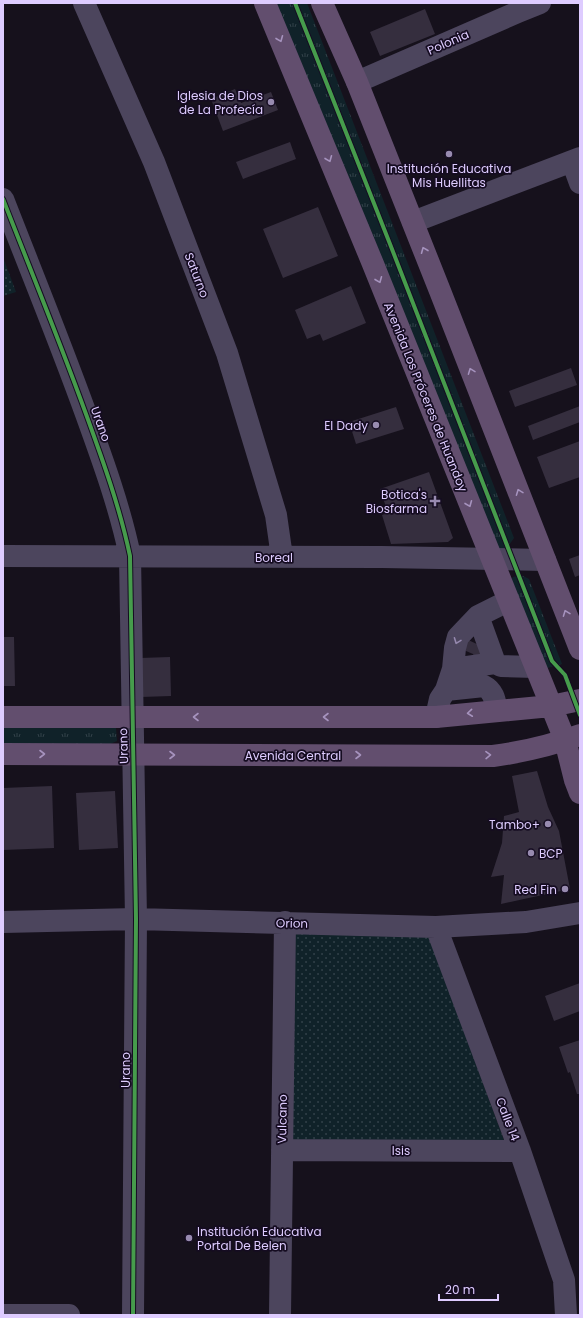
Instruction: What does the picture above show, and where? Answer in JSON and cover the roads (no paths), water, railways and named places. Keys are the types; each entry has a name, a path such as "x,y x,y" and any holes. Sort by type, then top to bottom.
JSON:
{"main road":[{"name":"Avenida Los Próceres de Huandoy","path":"265,3 373,264 490,558 551,706 573,738 575,780 580,793"},
{"path":"322,3 357,82 413,222 580,649"},
{"path":"3,717 436,717 551,706 580,700"},
{"name":"Avenida Central","path":"3,754 494,756 523,752 573,738"}],"street":[{"name":"Saturno","path":"84,3 154,162 226,352 276,515 282,557"},
{"name":"Polonia","path":"357,82 516,7 540,3"},
{"path":"413,222 576,160 580,183"},
{"name":"Urano","path":"3,199 72,375 100,452 124,527 130,556 136,919 133,1315"},
{"name":"Boreal","path":"3,556 490,558 545,560"},
{"path":"436,717 440,699 446,690 452,669 458,637 478,616 508,601"},
{"path":"478,616 495,663"},
{"path":"452,669 495,663 501,666 535,667"},
{"path":"446,690 484,686 487,687 494,696 497,711"},
{"name":"Orion","path":"3,922 136,919 436,926 526,922 580,913"},
{"name":"Vulcano","path":"280,1315 285,922"},
{"name":"Calle 14","path":"436,926 520,1151 564,1280 566,1315"},
{"name":"Isis","path":"282,1150 520,1151"},
{"path":"3,1315 69,1315"}],"place":[{"name":"Iglesia de Dios de La Profecía","path":"271,102"},
{"name":"Institución Educativa Mis Huellitas","path":"449,154"},
{"name":"El Dady","path":"376,425"},
{"name":"Botica's Biosfarma","path":"435,501"},
{"name":"Tambo+","path":"548,824"},
{"name":"BCP","path":"531,853"},
{"name":"Red Fin","path":"565,889"},
{"name":"Institución Educativa Portal De Belen","path":"189,1238"}]}
